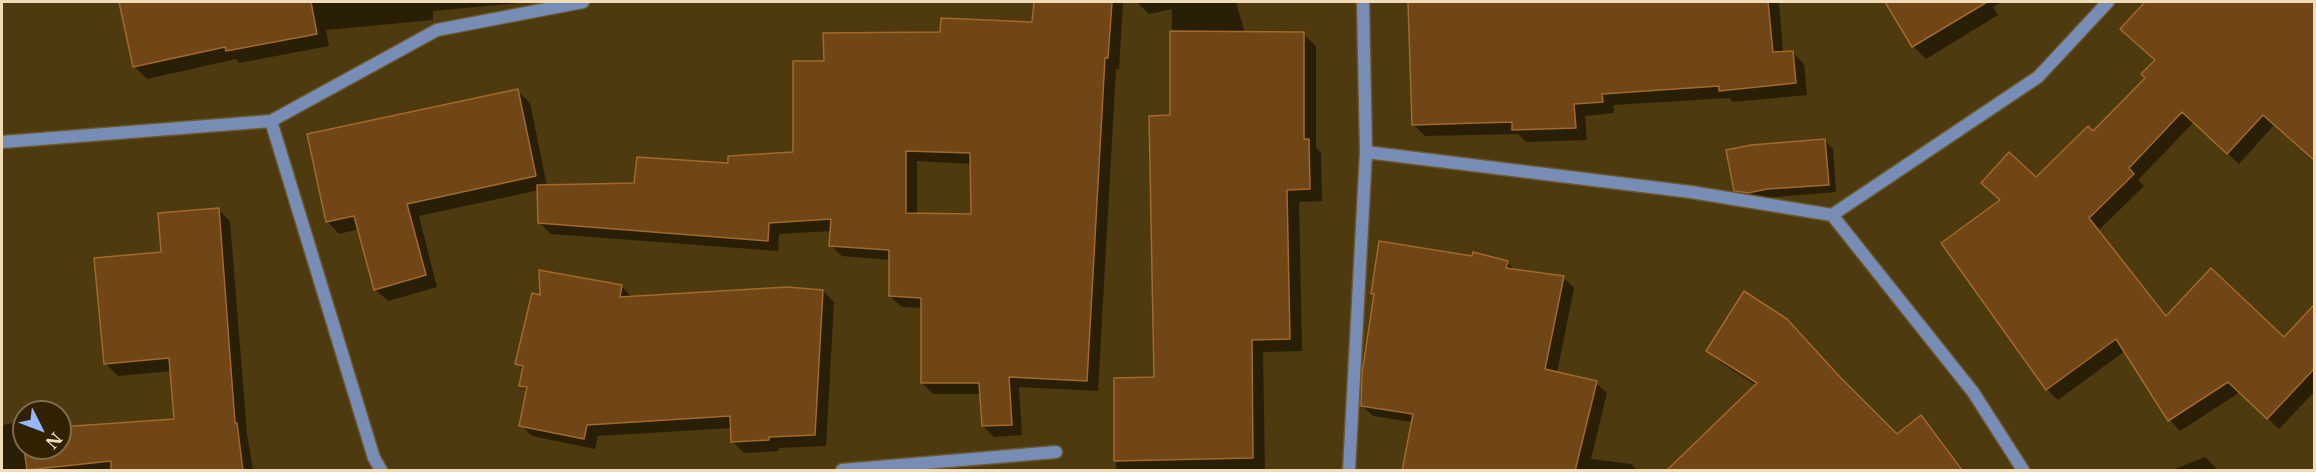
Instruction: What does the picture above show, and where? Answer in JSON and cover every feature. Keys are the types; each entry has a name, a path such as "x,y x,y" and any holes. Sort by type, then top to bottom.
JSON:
{"street":[{"path":"2,142 272,122 437,30 583,2"},
{"path":"1350,471 1366,152 1364,2"},
{"path":"1832,215 2038,77 2108,2"},
{"path":"272,122 374,458 381,471"},
{"path":"1366,152 1691,192 1832,215 1973,392 2023,471"},
{"path":"842,471 1056,452"}],"building":[{"path":"119,2 311,2 317,34 226,51 225,47 133,67"},
{"path":"1034,2 1112,2 1108,58 1105,58 1087,381 1009,377 1012,425 982,426 979,383 921,383 921,298 889,296 889,250 829,246 831,219 769,223 768,241 538,223 537,185 634,183 637,157 728,163 728,156 793,152 793,61 824,61 823,33 940,32 941,18 1032,22","holes":["906,151 970,153 971,214 906,213"]},
{"path":"1408,2 1768,2 1773,52 1793,51 1796,83 1719,91 1719,86 1602,94 1603,102 1574,104 1576,128 1512,130 1512,122 1412,125"},
{"path":"1885,2 1987,2 1912,47"},
{"path":"2145,2 2314,2 2314,160 2263,115 2227,154 2182,112 2129,168 2134,174 2089,218 2166,316 2211,268 2284,337 2314,305 2314,369 2267,419 2228,382 2168,421 2116,339 2046,390 1941,243 2000,200 1981,183 2009,152 2036,177 2088,126 2093,131 2145,78 2141,74 2155,60 2120,29"},
{"path":"1170,31 1304,32 1304,139 1309,139 1310,189 1287,190 1290,339 1252,340 1253,458 1114,461 1114,378 1154,377 1149,116 1170,115"},
{"path":"518,89 536,176 407,204 426,275 374,290 354,216 326,222 307,134"},
{"path":"1825,139 1829,185 1767,189 1748,193 1734,191 1726,150 1751,145"},
{"path":"219,208 235,423 237,423 243,471 111,471 111,461 27,470 26,460 72,460 72,426 174,419 169,358 104,364 94,258 161,252 158,213"},
{"path":"1379,241 1472,256 1473,252 1508,261 1506,268 1564,276 1545,369 1597,381 1575,471 1402,471 1413,414 1361,406 1362,374"},
{"path":"539,270 622,285 620,297 787,287 823,290 815,435 769,437 769,440 731,442 730,416 587,425 584,439 519,426 527,387 519,386 523,366 515,364 532,293 540,295"},
{"path":"1744,291 1787,319 1897,434 1921,415 1963,471 1666,471 1757,383 1706,351"}]}
